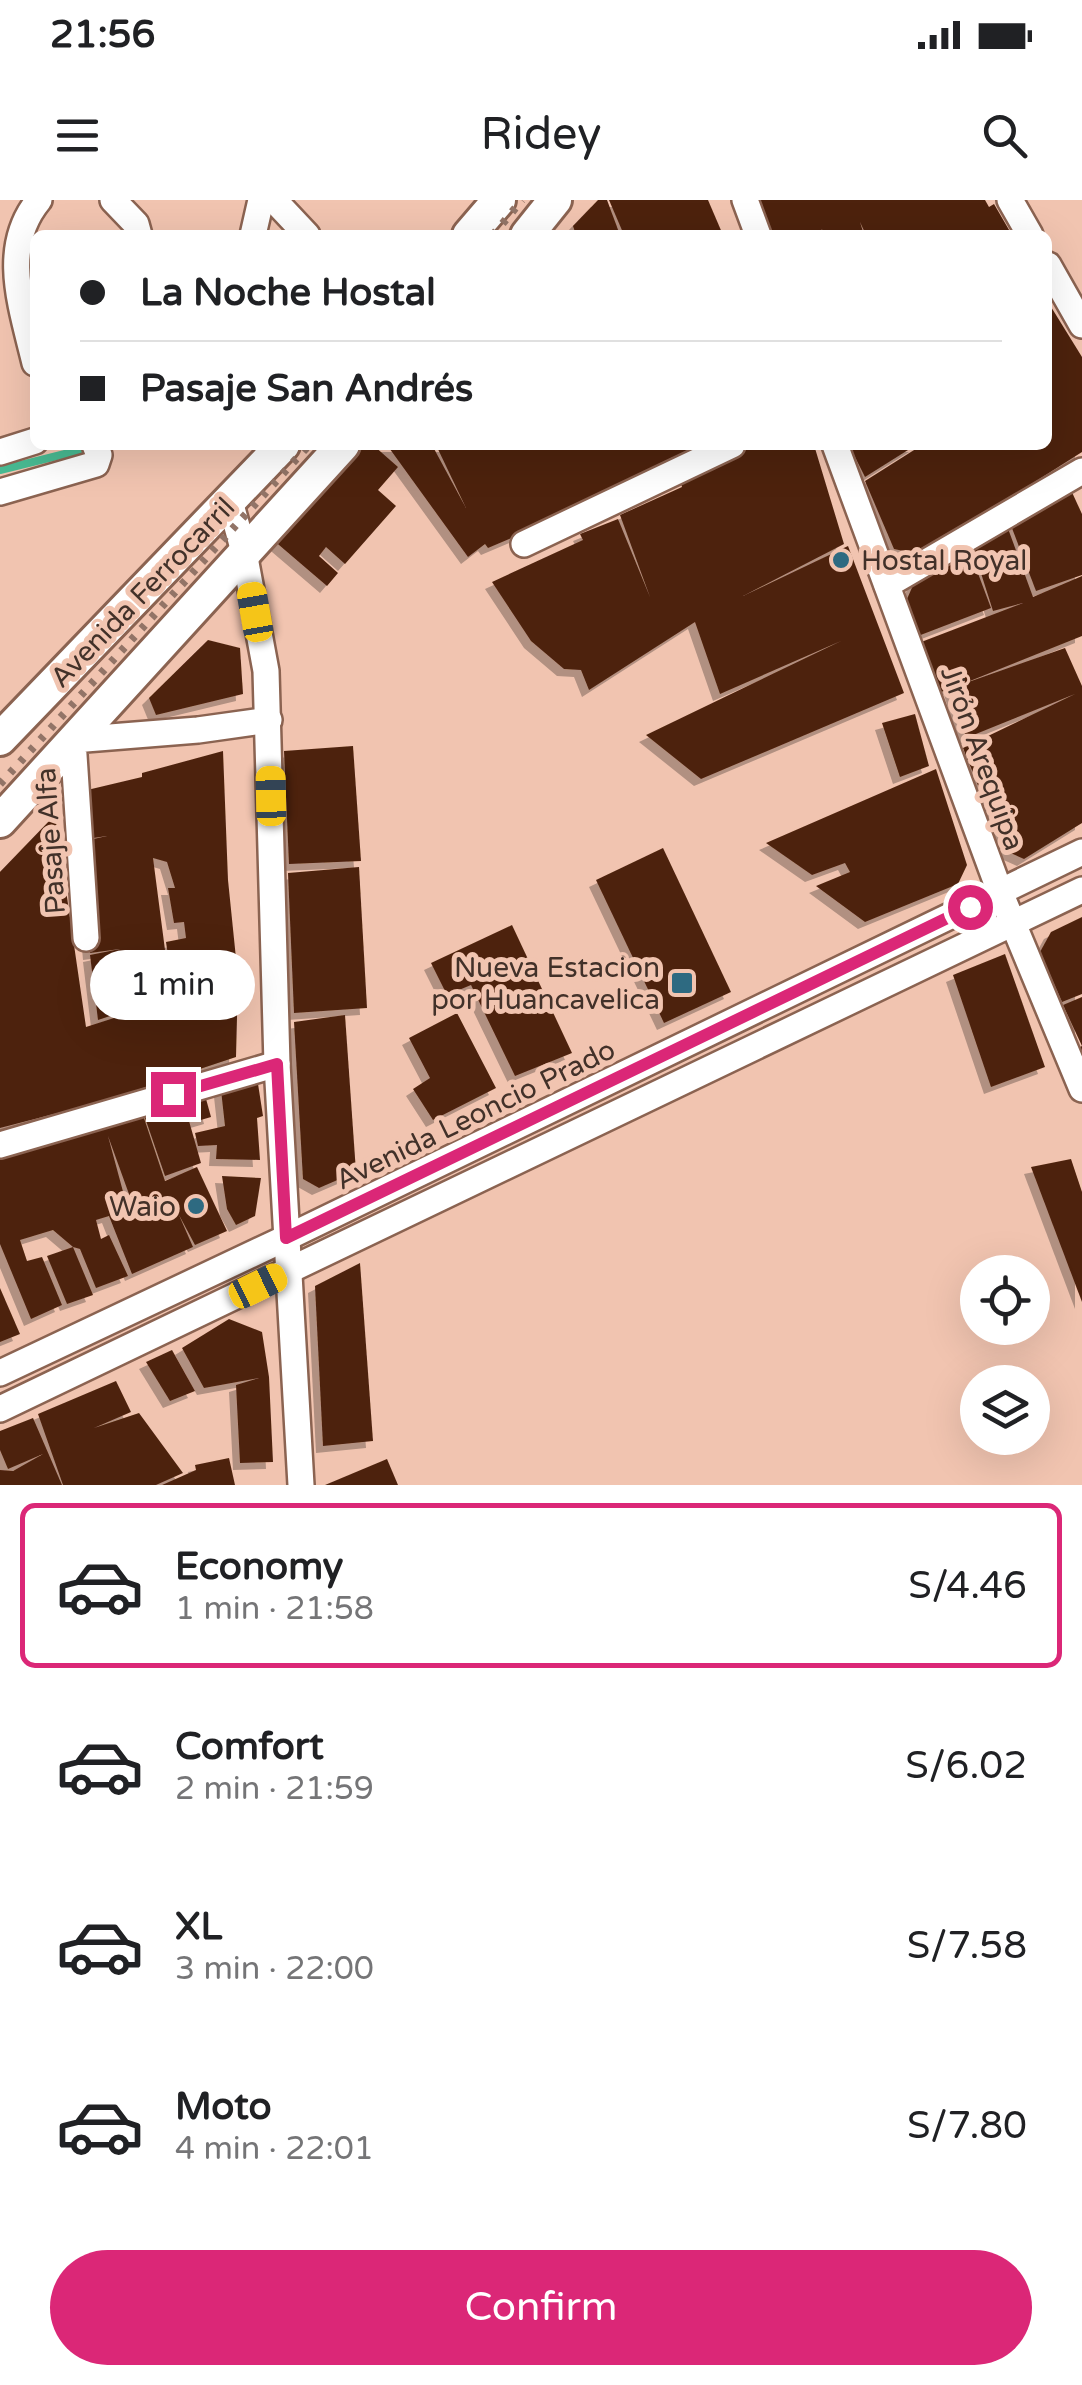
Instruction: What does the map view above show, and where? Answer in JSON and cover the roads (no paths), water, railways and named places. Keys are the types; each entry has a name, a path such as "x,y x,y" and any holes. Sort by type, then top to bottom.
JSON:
{"main road":[{"path":"473,230 499,200"},
{"path":"531,230 555,200"},
{"name":"Avenida Ferrocarril","path":"0,739 278,450"},
{"name":"Avenida Ferrocarril","path":"0,820 338,450"}],"street":[{"path":"30,343 10,261 12,241 22,216 39,200"},
{"path":"113,200 138,230"},
{"path":"254,230 261,200"},
{"path":"274,200 302,230"},
{"path":"746,200 756,230"},
{"path":"1010,200 1027,230"},
{"path":"1052,273 1082,325"},
{"path":"0,452 30,443"},
{"path":"0,492 96,464 97,450"},
{"path":"524,544 721,450"},
{"name":"Jirón Arequipa","path":"838,450 1000,892 1082,1088"},
{"path":"887,585 1082,470"},
{"path":"230,501 244,552 266,671 277,1064 301,1485"},
{"path":"72,740 269,720"},
{"name":"Pasaje Alfa","path":"72,740 86,938"},
{"name":"Avenida Leoncio Prado","path":"0,1374 1082,852"},
{"path":"0,1409 1082,890"},
{"path":"829,975 844,1005"},
{"path":"0,1145 277,1064"},
{"path":"628,1072 643,1101"}],"waterway":[{"path":"0,470 81,450"}],"railway":[{"path":"497,230 522,200"},
{"path":"0,784 304,450"}],"place":[{"name":"Hostal Royal","path":"841,560"},
{"name":"Nueva Estacion por Huancavelica","path":"682,983"},
{"name":"Waio","path":"196,1206"}]}
